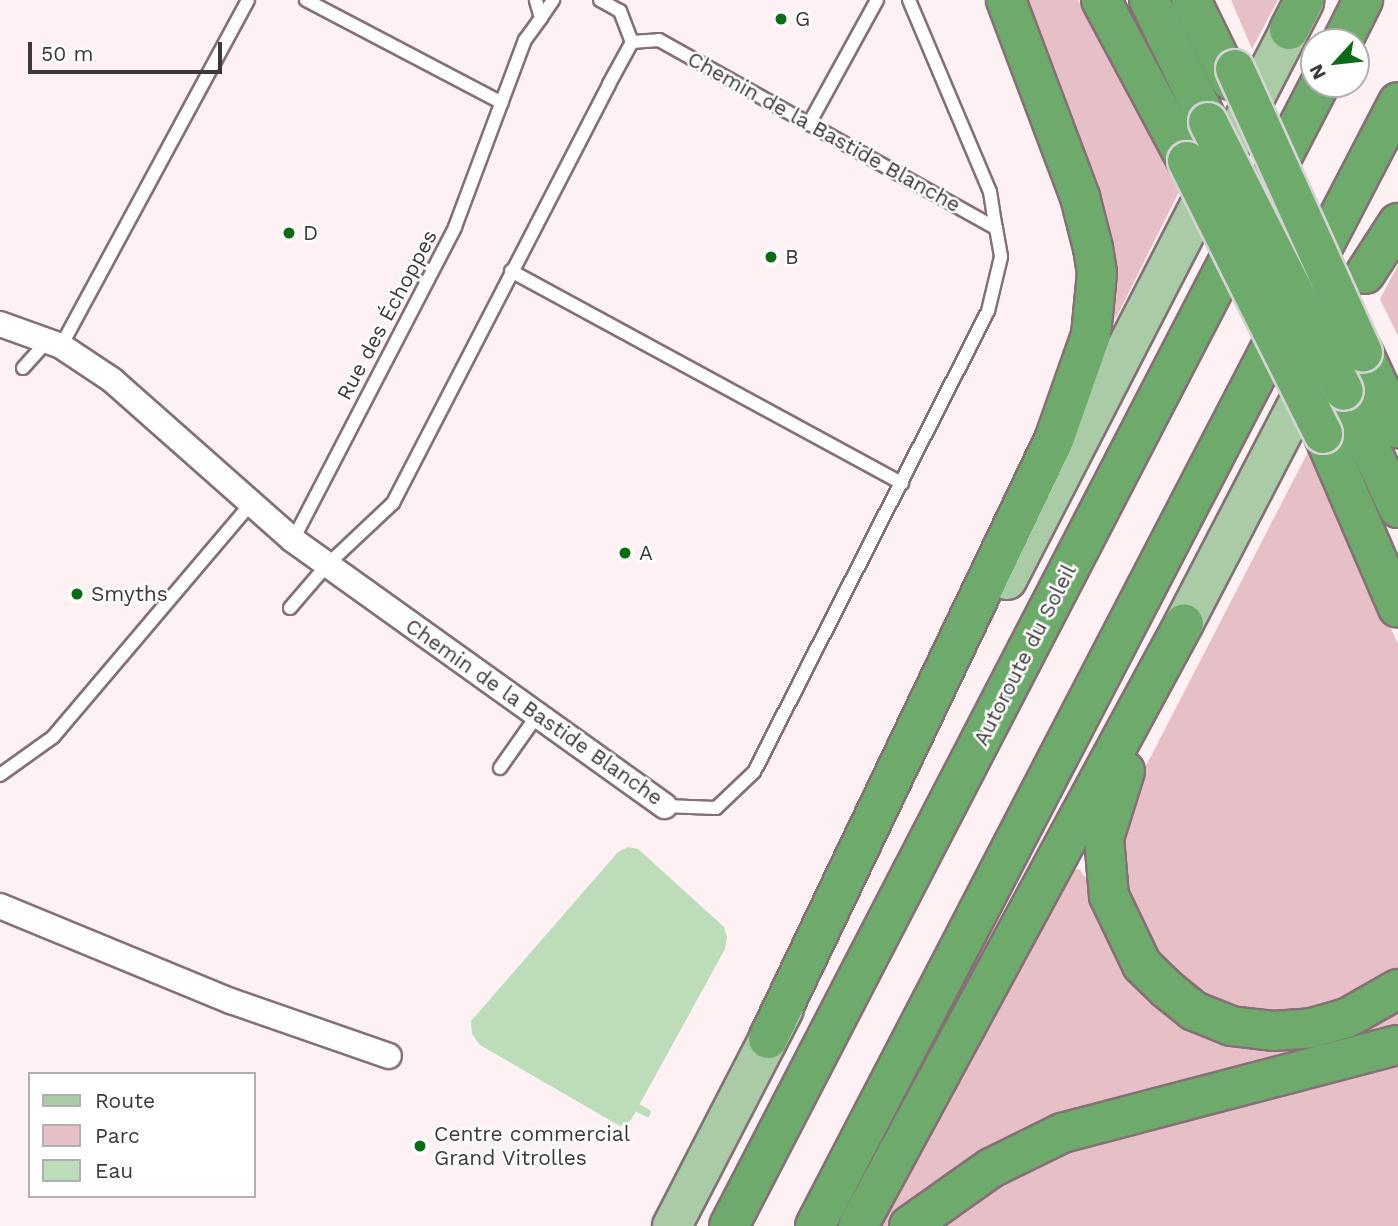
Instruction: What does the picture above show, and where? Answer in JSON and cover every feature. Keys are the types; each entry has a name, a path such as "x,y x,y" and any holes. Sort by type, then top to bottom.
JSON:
{"highway":[{"path":"768,1039 1054,440 1091,335 1097,273 1093,248 1075,185 1006,0"},
{"path":"1101,0 1187,161 1323,434 1398,577"},
{"path":"1149,0 1344,391 1398,508"},
{"path":"1191,0 1233,74 1302,223 1368,341 1398,428"},
{"path":"1210,0 1233,74"},
{"path":"1349,28 1363,0"},
{"name":"Autoroute du Soleil","path":"729,1226 1313,98"},
{"path":"815,1226 1398,102"},
{"path":"1365,274 1398,223"},
{"path":"1368,341 1398,371"},
{"path":"1323,434 1398,608"},
{"path":"1184,623 1167,684 1120,784 1104,838 1109,896 1124,933 1142,965 1194,1011 1231,1026 1273,1031 1312,1028 1347,1018 1398,989"},
{"path":"858,1226 1184,623"},
{"path":"909,1226 983,1173 1062,1133 1398,1045"}],"main road":[{"path":"672,1226 1299,10"},
{"path":"1184,623 1398,207"}],"street":[{"name":"Chemin de la Bastide Blanche","path":"2,328 54,344 112,380 250,505 293,540 536,716 666,806"},
{"path":"0,906 231,1001 390,1056"}],"lane":[{"path":"23,368 54,344 248,0"},
{"path":"306,0 502,103"},
{"path":"536,0 541,18"},
{"name":"Rue des Échoppes","path":"293,540 455,227 525,40 553,0"},
{"path":"290,608 327,565 393,503 632,42 624,6 600,0"},
{"path":"810,122 877,0"},
{"path":"909,0 990,192 996,228"},
{"name":"Chemin de la Bastide Blanche","path":"632,42 659,40 996,228 1001,257 988,311 754,772 716,808 666,806"},
{"path":"511,271 902,483"},
{"path":"2,772 53,737 250,505"},
{"path":"500,768 536,716"}],"green space":[{"path":"1020,0 1078,0 1181,188 1116,318 1110,321"},
{"path":"1231,0 1278,0 1252,49"},
{"path":"1398,265 1398,336 1380,299"},
{"path":"1310,448 1398,644 1398,973 1309,1013 1261,1017 1212,1003 1169,973 1140,935 1123,891 1121,840 1133,791"},
{"path":"1079,869 1210,1031 1398,1008 1398,1036 1113,1106 899,1226 880,1226 1073,870"},
{"path":"1398,1060 1398,1226 938,1226 1022,1166 1087,1138"}],"water":[{"path":"628,847 638,849 724,927 727,937 725,949 631,1120 620,1126 480,1045 472,1034 471,1021 618,852"}],"waterway":[{"path":"638,1108 647,1113"}],"place":[{"name":"G","path":"781,19"},
{"name":"D","path":"289,233"},
{"name":"B","path":"771,257"},
{"name":"A","path":"625,553"},
{"name":"Smyths","path":"77,594"},
{"name":"Centre commercial Grand Vitrolles","path":"420,1146"}]}
